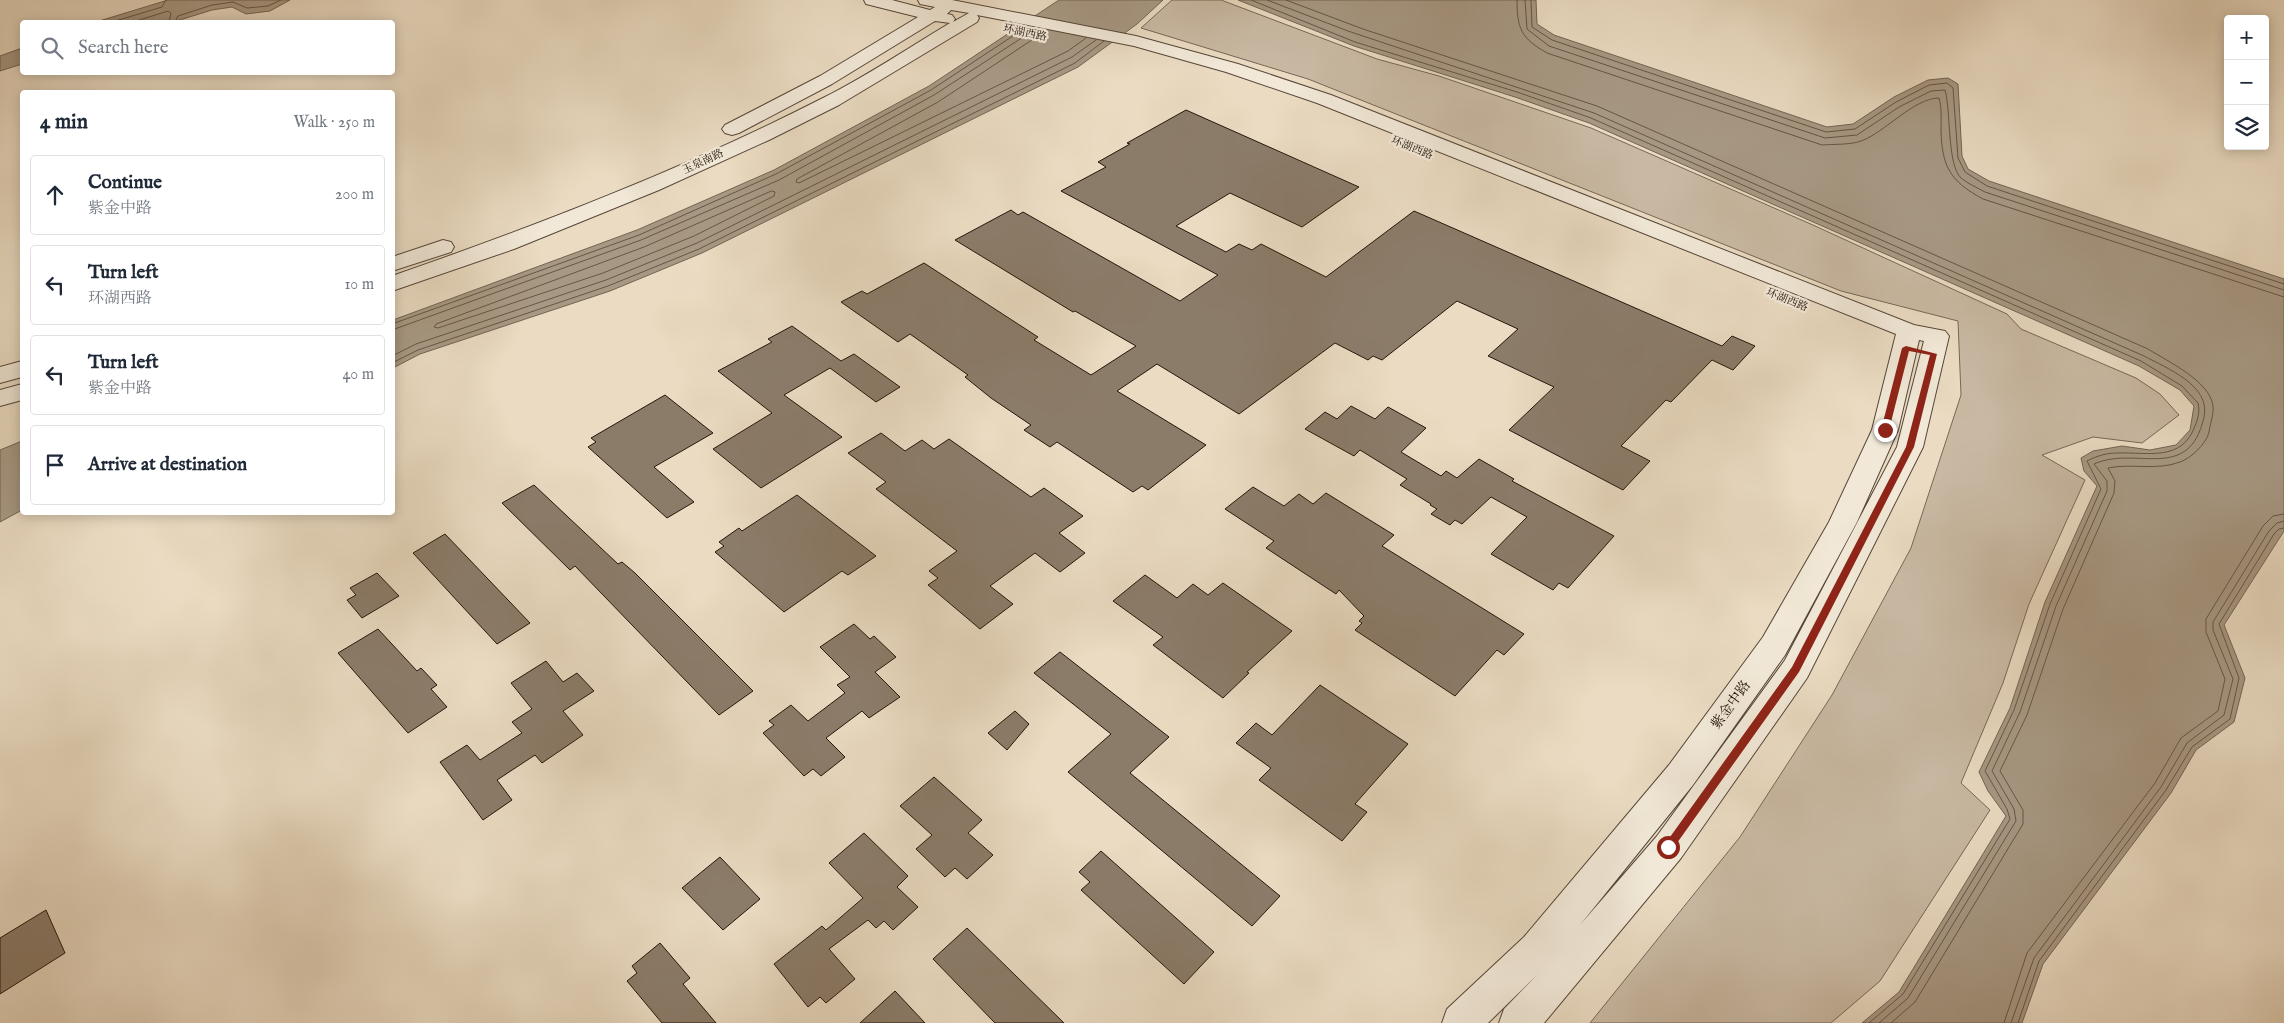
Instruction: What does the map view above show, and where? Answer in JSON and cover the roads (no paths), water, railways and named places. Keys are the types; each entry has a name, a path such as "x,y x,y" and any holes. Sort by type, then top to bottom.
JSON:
{"street":[{"name":"环湖西路","path":"872,0 941,5 1136,42 1232,68 1324,99 1921,342"},
{"name":"玉泉南路","path":"395,263 505,226 635,174 742,124 826,80 941,5"},
{"name":"环湖西路","path":"987,15 1118,52 1190,68 1276,93 1921,342"},
{"name":"玉泉南路","path":"395,283 506,244 652,186 832,101 987,15"},
{"name":"紫金中路","path":"1461,1023 1537,950 1681,775 1774,646 1843,522 1885,430 1921,342"},
{"path":"1518,1023 1544,996 1668,847 1796,669 1910,447 1921,342"},
{"path":"0,375 20,370"},
{"path":"0,398 20,393"}],"water":[{"path":"168,0 290,0 270,11 246,14 232,7 212,10 180,20 103,20"},
{"path":"1059,0 1163,0 1137,24 1078,67 702,253 610,291 420,354 395,367 395,319 637,230 774,170 929,86"},
{"path":"1238,0 1536,0 1537,24 1554,35 1827,127 1853,124 1894,97 1928,80 1948,78 1958,84 1962,156 1968,169 1989,181 2284,279 2284,531 2224,625 2245,678 2234,722 2196,750 2171,793 2043,964 2022,1023 1862,1023 1899,992 2006,816 1988,791 1979,772 2010,708 2045,602 2097,486 2084,471 2081,458 2093,451 2122,446 2150,450 2176,445 2190,430 2194,406 2180,390 2139,366 1589,123 1515,97 1354,46"},
{"path":"20,49 20,65 0,71 0,56"},
{"path":"20,442 20,511 0,522 0,450"}]}
